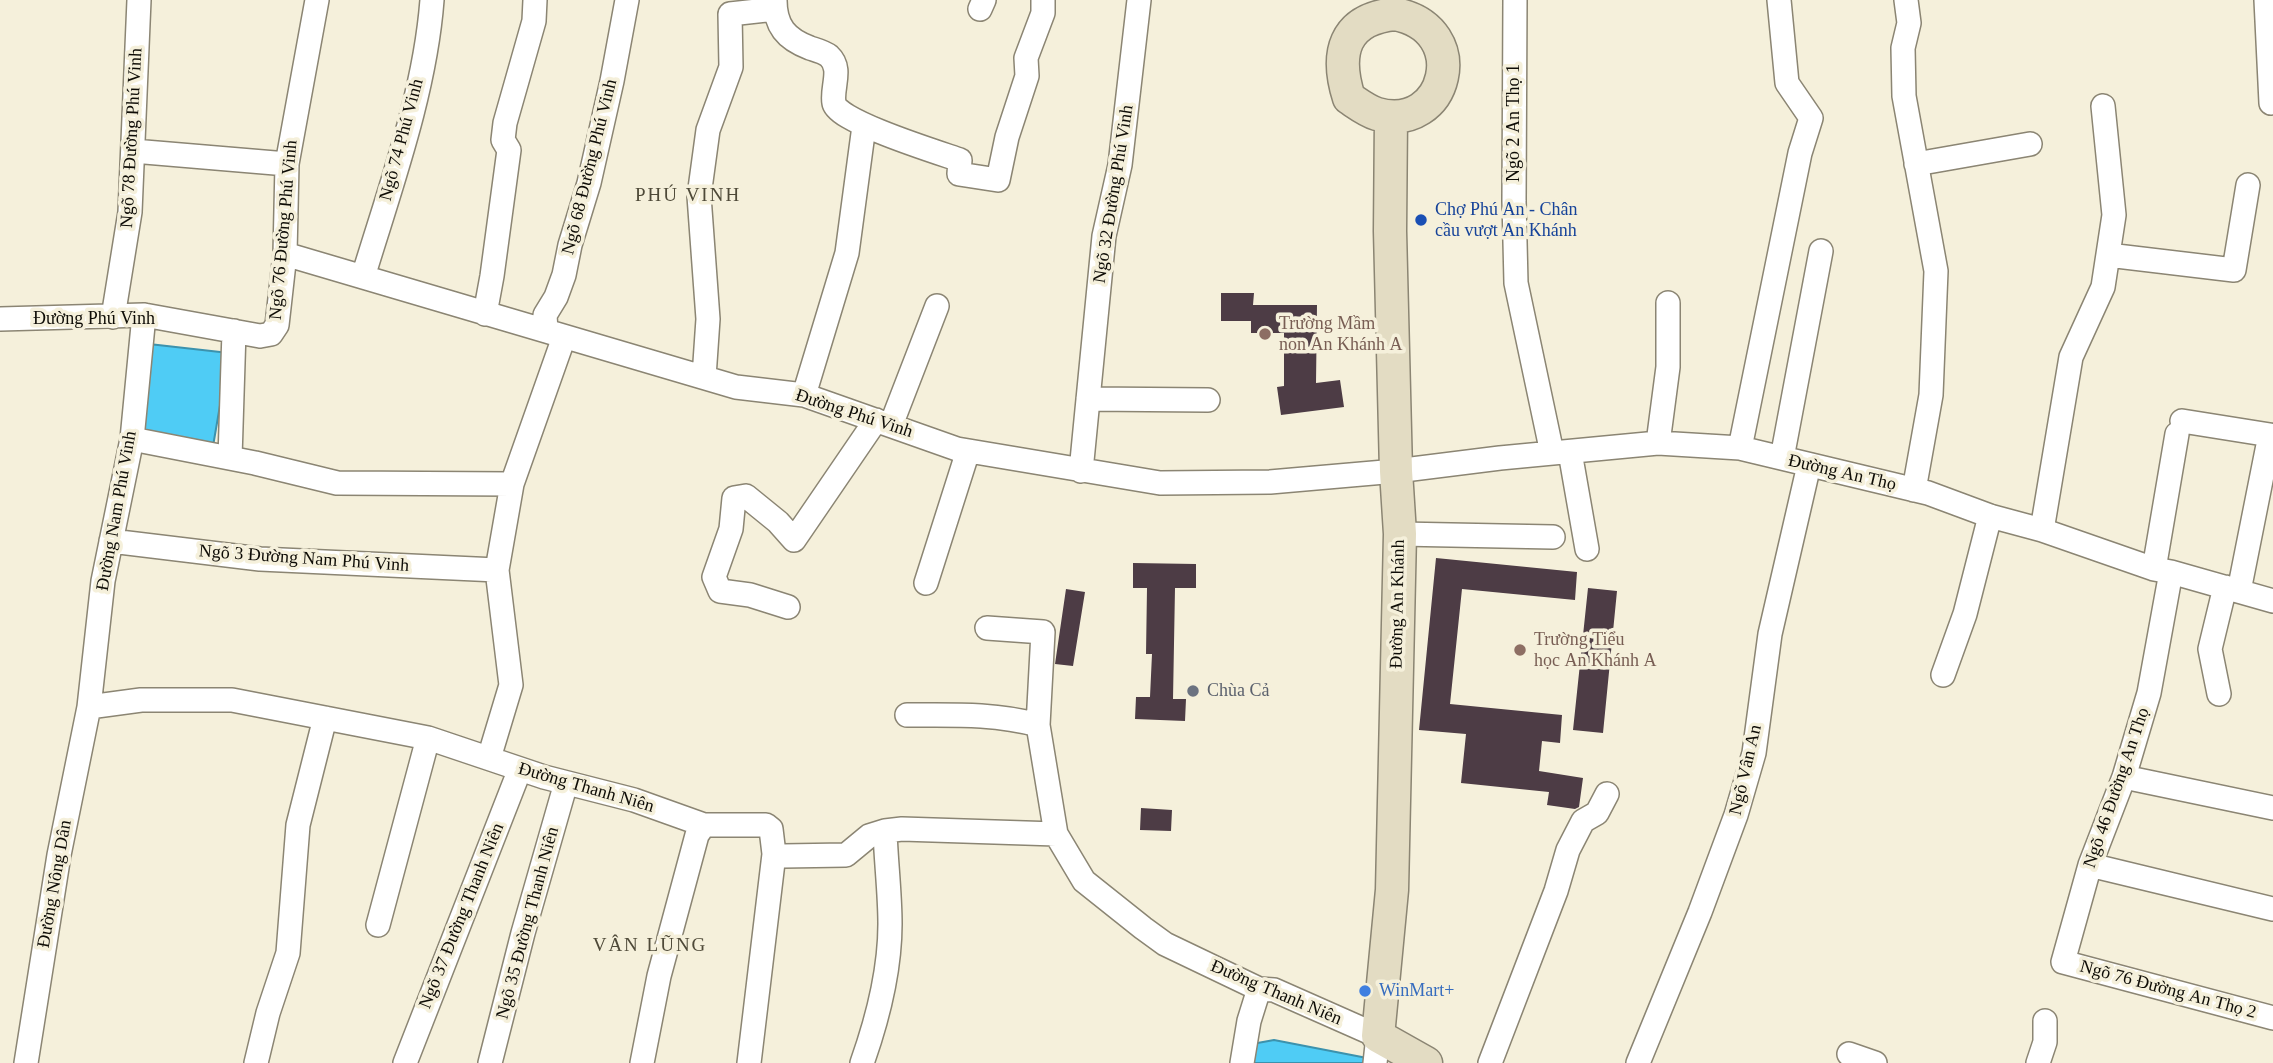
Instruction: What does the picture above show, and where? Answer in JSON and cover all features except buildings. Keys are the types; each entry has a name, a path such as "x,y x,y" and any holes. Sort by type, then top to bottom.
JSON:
{"street":[{"name":"Ngõ 78 Đường Phú Vinh","path":"113,317 130,212 139,0"},
{"name":"Ngõ 76 Đường Phú Vinh","path":"271,334 277,325 285,254 287,164 317,0"},
{"name":"Ngõ 74 Phú Vinh","path":"363,277 417,93 429,35 432,0"},
{"path":"485,314 509,150 503,140 505,123 534,21 536,0"},
{"name":"Ngõ 68 Đường Phú Vinh","path":"489,758 511,685 498,570 512,484 555,334 545,315 556,297 564,275 569,245 589,183 627,0"},
{"path":"704,377 708,318 699,196 708,130 732,67 730,14 775,4 778,23 787,37 827,54 833,60 836,74 834,104 837,110 864,126 960,160 959,174 998,180 1007,137 1027,76 1026,58 1043,13 1043,0"},
{"name":"Ngõ 32 Đường Phú Vinh","path":"1081,471 1104,236 1120,165 1139,0"},
{"name":"Ngõ 2 An Thọ 1","path":"1515,0 1516,283 1587,550"},
{"path":"1740,449 1800,153 1811,118 1787,83 1779,0"},
{"path":"1906,0 1909,23 1903,48 1904,96 1936,271 1931,395 1914,490"},
{"path":"2266,0 2271,103"},
{"path":"1394,8 1422,23 1437,40 1444,60 1443,75 1435,94 1419,110 1391,117 1375,114 1349,98 1341,69 1345,45 1351,34 1360,26 1394,8"},
{"path":"2042,530 2071,357 2103,287 2114,215 2103,106"},
{"name":"Đường An Khánh","path":"1376,1050 1392,890 1400,534 1390,231 1391,117"},
{"path":"804,395 847,253 864,126"},
{"path":"1916,164 2030,145"},
{"path":"133,151 287,164"},
{"path":"2108,254 2234,270 2248,184"},
{"path":"1782,458 1821,251"},
{"name":"Đường Phú Vinh","path":"285,254 736,387 804,395 968,451 1160,483 1270,482 1396,471"},
{"path":"1658,443 1668,367 1668,303"},
{"path":"788,607 750,594 720,590 714,577 731,529 734,498 746,496 794,540 883,423 937,306"},
{"name":"Đường Phú Vinh","path":"0,319 144,315 260,336 271,334"},
{"name":"Đường Nam Phú Vinh","path":"89,707 103,581 132,439 144,315"},
{"path":"230,458 234,331"},
{"path":"1088,399 1208,400"},
{"name":"Ngõ 46 Đường An Thọ","path":"2063,962 2090,864 2124,776 2149,693 2180,427 2270,435 2232,589"},
{"path":"132,439 337,483 512,484"},
{"name":"Đường An Thọ","path":"1396,471 1658,443 1740,449 1914,490 2163,570 2273,601"},
{"path":"926,583 968,451"},
{"name":"Ngõ Vân An","path":"1638,1063 1700,912 1736,815 1754,753 1770,634 1809,465"},
{"path":"1943,675 1965,614 1990,516"},
{"path":"1400,534 1553,537"},
{"name":"Ngõ 3 Đường Nam Phú Vinh","path":"111,541 260,559 498,570"},
{"path":"2219,694 2210,649 2232,589"},
{"name":"Đường Thanh Niên","path":"987,628 1043,632 1038,725 1056,835 1084,881 1165,944 1259,989 1274,990 1376,1050"},
{"name":"Đường Thanh Niên","path":"89,707 141,700 232,699 428,738 566,783 634,800 704,825 766,825 771,829 774,854"},
{"name":"Đường Nông Dân","path":"26,1063 59,855 89,707"},
{"path":"907,715 965,715 1014,719 1038,725"},
{"path":"256,1063 268,1013 288,953 298,825 325,718"},
{"path":"378,925 428,738"},
{"name":"Ngõ 37 Đường Thanh Niên","path":"405,1063 520,769"},
{"path":"2124,776 2273,808"},
{"name":"Ngõ 35 Đường Thanh Niên","path":"490,1063 523,933 566,783"},
{"path":"1490,1063 1569,850 1583,821 1597,813 1607,794"},
{"path":"642,1063 662,963 697,835 704,825"},
{"path":"749,1063 774,854 794,857 846,855 869,836 902,829 1056,835"},
{"path":"862,1063 876,1023 889,954 885,831"},
{"path":"2090,864 2273,909"},
{"name":"Ngõ 76 Đường An Thọ 2","path":"2063,962 2273,1018"},
{"path":"1242,1063 1249,1021 1259,989"},
{"path":"2038,1063 2045,1042 2045,1021"},
{"path":"1376,1050 1426,1063"},
{"path":"1849,1054 1875,1063"}],"water":[{"path":"149,344 229,353 212,452 137,436"},
{"path":"1274,1040 1367,1058 1366,1063 1244,1063 1252,1044"}],"place":[{"name":"Chợ Phú An - Chân cầu vượt An Khánh","path":"1421,220"},
{"name":"Trường Mầm non An Khánh A","path":"1265,334"},
{"name":"Trường Tiểu học An Khánh A","path":"1520,650"},
{"name":"Chùa Cả","path":"1193,691"},
{"name":"WinMart+","path":"1365,991"}],"district":[{"name":"PHÚ VINH","path":"688,196"},
{"name":"VÂN LŨNG","path":"650,946"}]}
